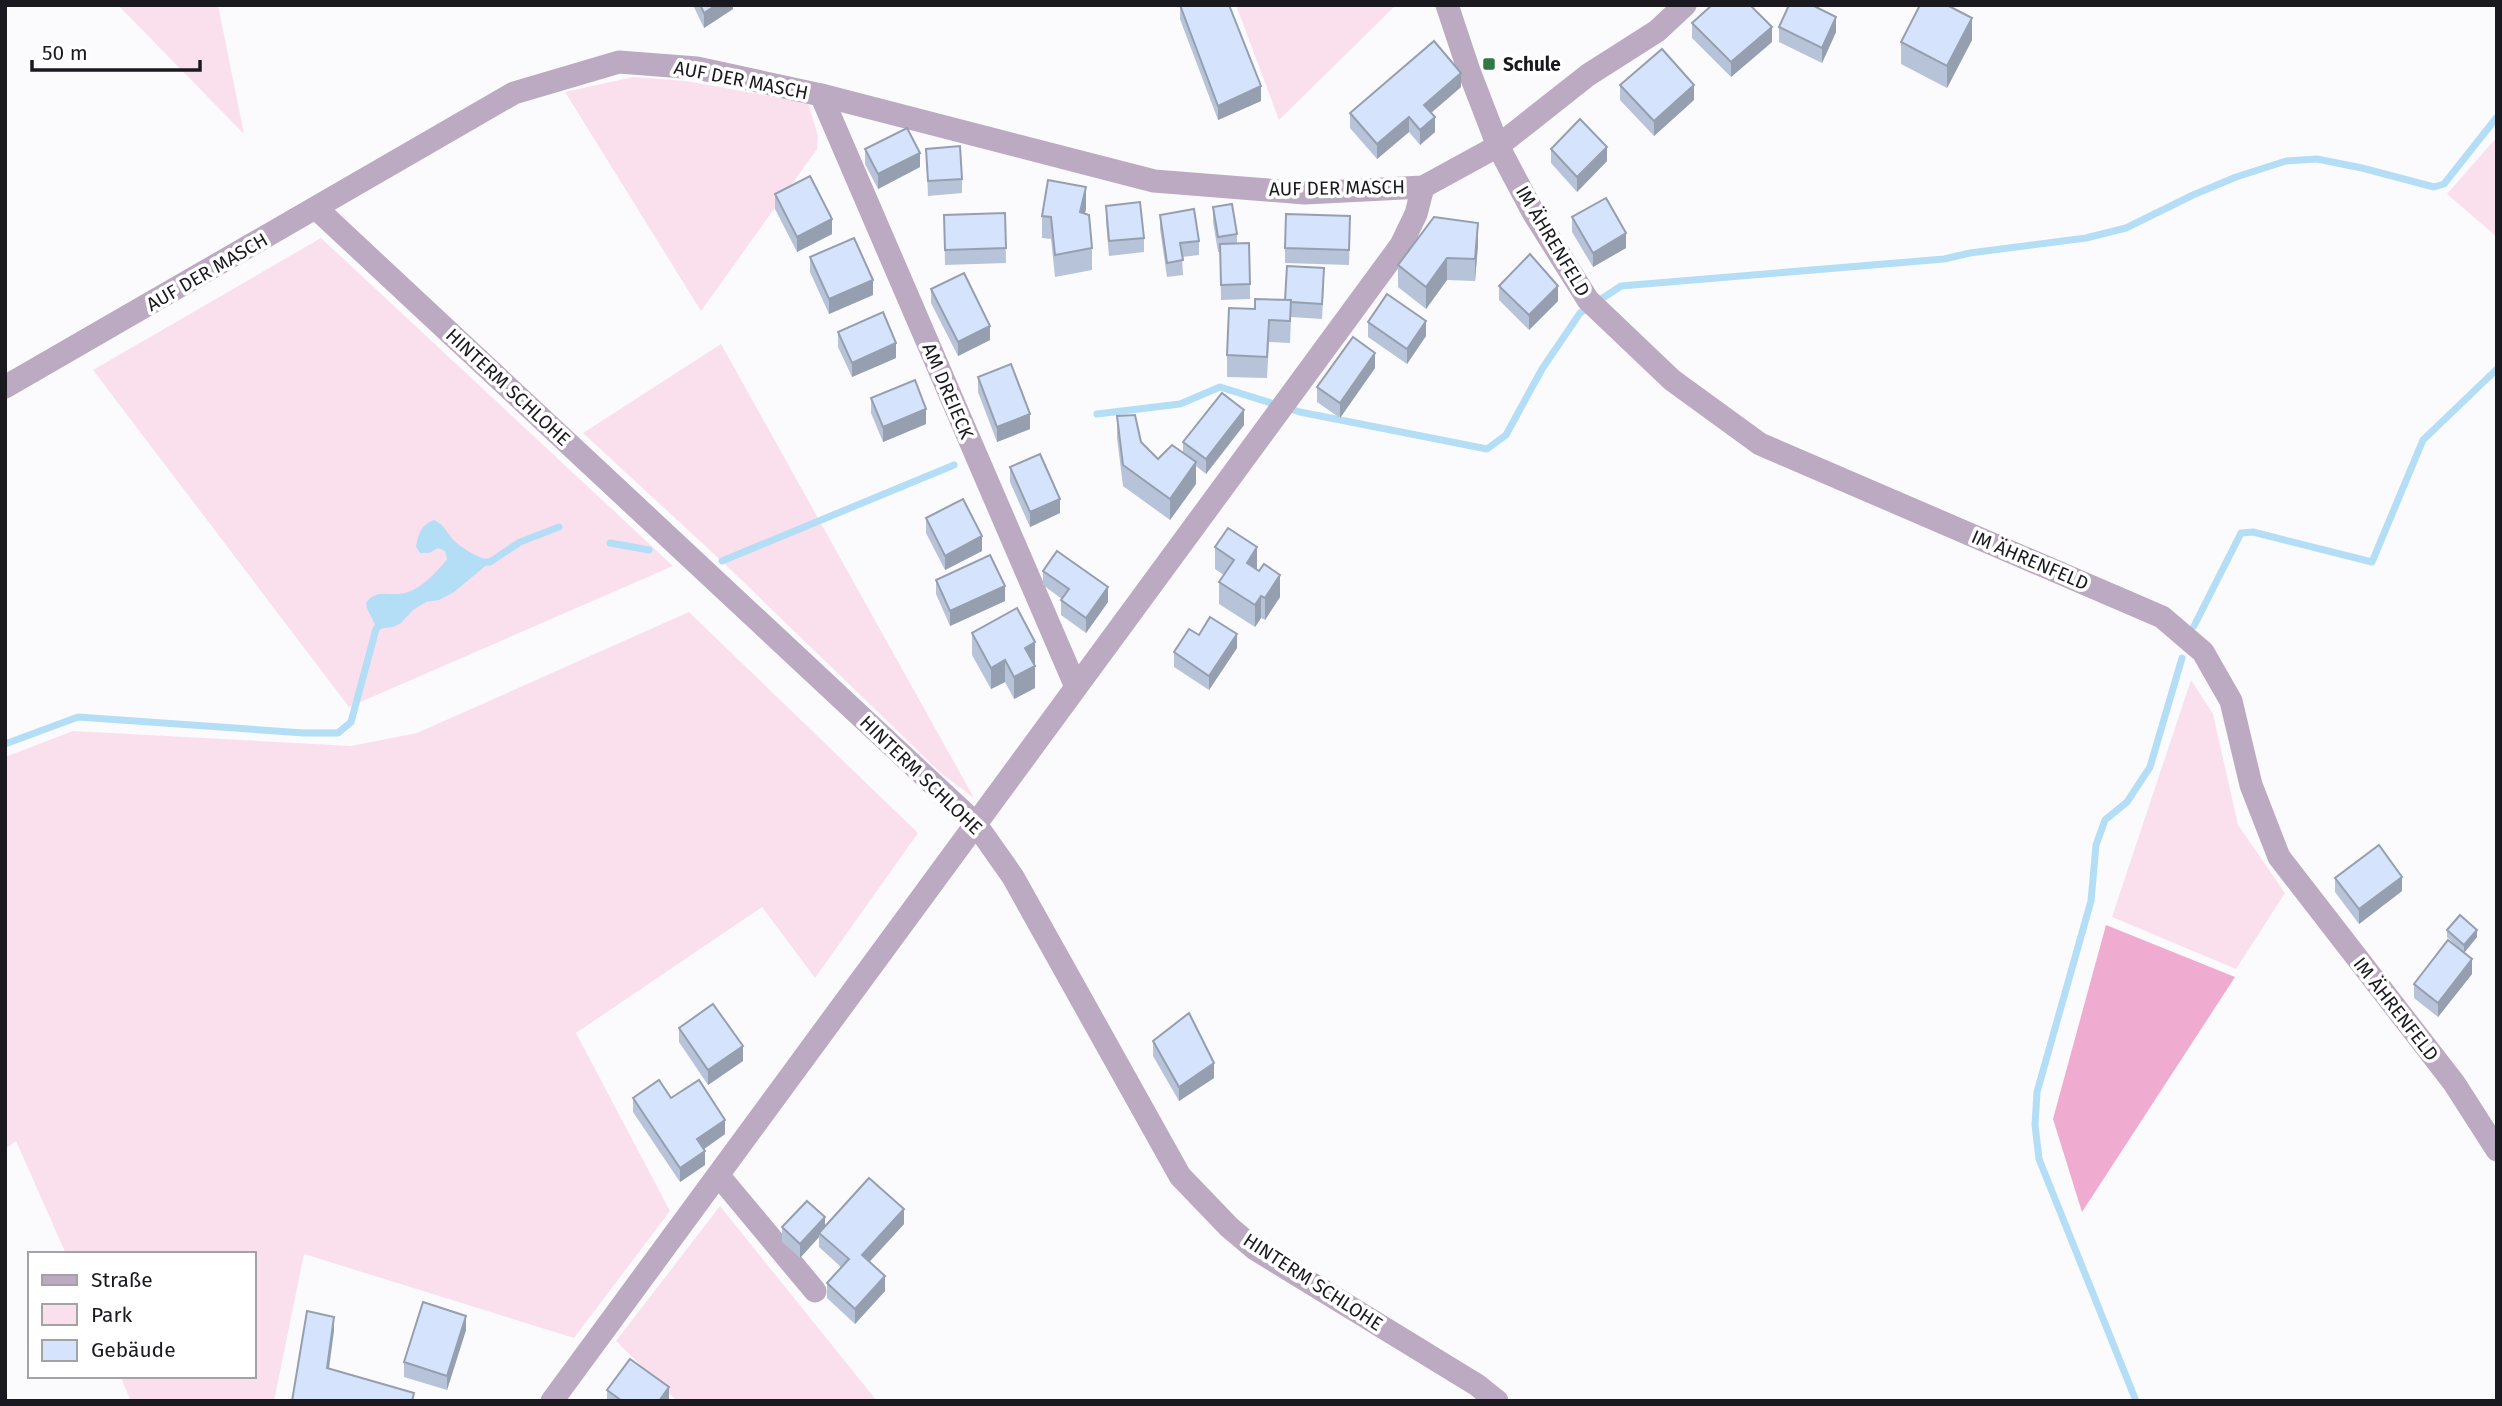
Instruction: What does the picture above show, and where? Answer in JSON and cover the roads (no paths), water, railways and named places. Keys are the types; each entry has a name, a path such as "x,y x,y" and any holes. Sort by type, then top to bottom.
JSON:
{"street":[{"name":"IM ÄHRENFELD","path":"1447,5 1498,146 1534,214 1596,308 1672,380 1760,444 2162,617 2203,652 2231,701 2251,785 2279,857 2454,1083 2497,1150"},
{"path":"552,1401 1401,245 1416,214 1423,187 1498,146 1588,75 1657,31 1685,5"},
{"name":"AUF DER MASCH","path":"5,387 514,93 620,62 697,68 821,95 1154,181 1306,193 1423,187"},
{"name":"AM DREIECK","path":"821,95 1076,687"},
{"name":"HINTERM SCHLOHE","path":"317,209 975,823 1013,877 1180,1176 1229,1227 1255,1248 1477,1385 1497,1401"},
{"path":"719,1175 815,1292"}],"water":[{"path":"434,520 459,545 490,562 454,592 439,600 426,602 393,627 376,629 366,603 370,598 380,594 402,594 414,590 447,559 445,551 438,548 429,553 420,553 416,547 421,530"}],"waterway":[{"path":"1097,414 1180,404 1220,387 1300,412 1487,449 1506,435 1542,369 1580,313 1621,286 1944,259 1970,253 2086,238 2126,228 2193,195 2236,177 2286,161 2317,159 2434,187 2444,184 2497,117"},
{"path":"2194,626 2241,533 2253,532 2372,562 2423,440 2497,369"},
{"path":"722,561 954,465"},
{"path":"483,562 490,562 520,542 559,527"},
{"path":"610,543 649,550"},
{"path":"5,744 78,717 338,733 351,722 376,629 383,622"},
{"path":"2136,1401 2039,1159 2035,1125 2037,1092 2091,901 2096,845 2105,820 2127,802 2150,767 2182,658"}],"place":[{"name":"Schule","path":"1489,64"}]}
